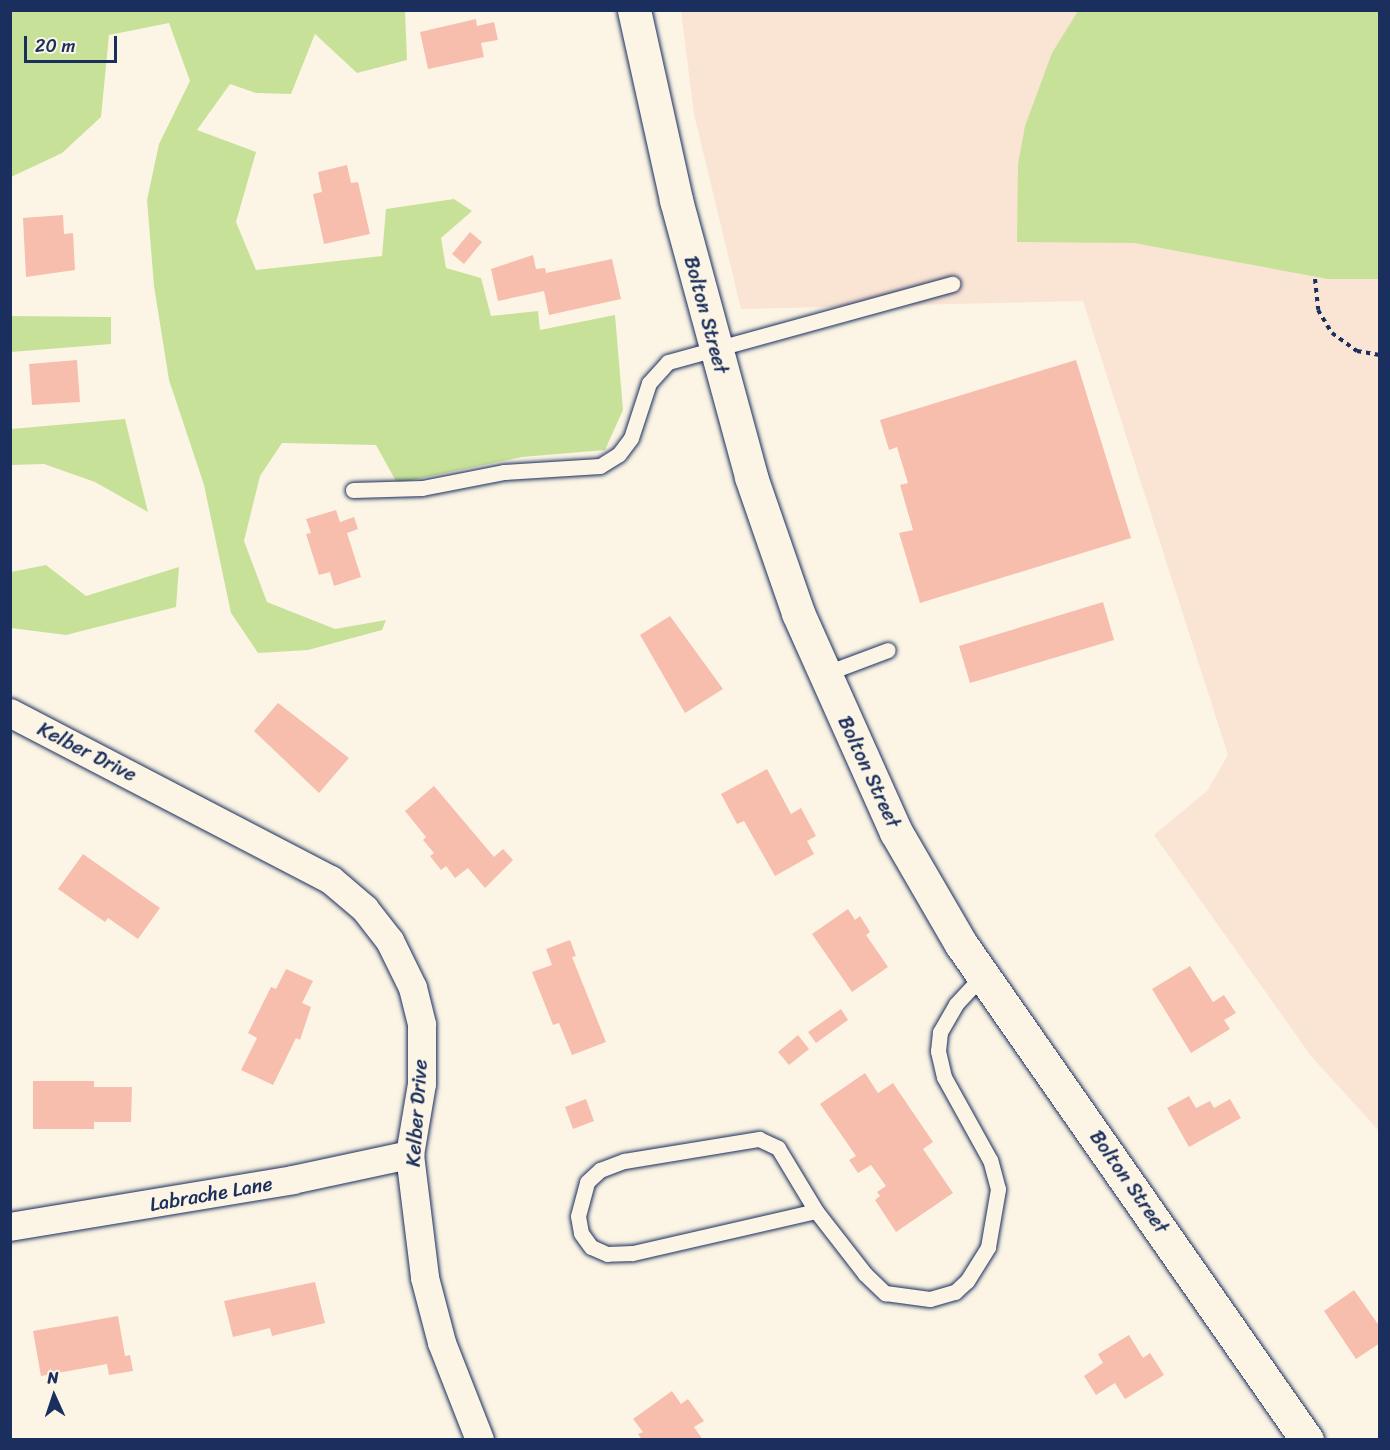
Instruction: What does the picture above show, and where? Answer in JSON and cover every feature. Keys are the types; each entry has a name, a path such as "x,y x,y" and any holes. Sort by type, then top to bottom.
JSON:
{"main road":[{"name":"Bolton Street","path":"634,10 676,200 716,351 775,552 824,674 921,880 983,975 1307,1440"}],"street":[{"name":"Kelber Drive","path":"10,713 265,843 331,880 365,909 390,941 413,987 422,1025 422,1084 410,1155 425,1278 442,1343 480,1440"},
{"name":"Labrache Lane","path":"10,1227 282,1182 410,1155"}],"lane":[{"path":"353,490 422,488 504,472 600,466 619,454 631,438 657,370 678,358 716,351 952,284"},
{"path":"824,674 888,650"},
{"path":"816,1211 632,1253 607,1254 591,1247 581,1233 582,1193 600,1170 624,1161 759,1138 778,1148 816,1211 865,1274 885,1293 940,1298 955,1292 978,1266 996,1220 998,1189 990,1160 944,1077 938,1051 940,1032 956,1004 983,975"}],"path":[{"path":"1315,279 1318,310 1332,333 1358,351 1380,354"}],"shaded area":[{"path":"681,11 1379,11 1379,1131 1311,1056 1154,835 1207,791 1228,755 1083,301 741,309 694,114"}],"green space":[{"path":"11,11 405,11 407,60 357,73 315,34 291,94 256,93 230,84 197,130 256,152 236,222 256,270 382,256 386,209 454,199 472,211 441,238 446,268 481,278 491,316 538,311 540,330 615,315 623,410 605,450 522,457 397,483 376,445 282,443 260,476 244,541 267,602 335,629 386,620 382,630 308,650 258,653 231,613 204,485 169,380 154,286 147,200 159,144 190,81 169,23 109,35 101,117 62,153 11,177"},
{"path":"1078,11 1379,11 1379,279 1328,279 1134,243 1017,242 1018,164 1025,126 1052,53"},
{"path":"11,316 111,317 111,344 11,352"},
{"path":"125,419 148,512 95,482 44,464 11,465 11,429"},
{"path":"46,565 86,596 179,567 176,607 66,635 11,628 11,572"}],"building":[{"path":"476,19 477,26 494,22 498,40 481,43 484,57 428,69 420,32"},
{"path":"347,165 351,183 358,182 370,234 324,244 313,194 322,192 318,172"},
{"path":"63,215 64,234 73,233 75,270 26,277 23,218"},
{"path":"470,232 482,242 464,264 452,254"},
{"path":"533,255 536,269 545,268 546,273 612,259 621,299 549,315 544,291 498,301 491,269"},
{"path":"77,360 80,402 32,405 29,364"},
{"path":"1076,360 1131,538 920,603 899,533 913,530 900,485 908,483 897,447 889,450 880,420"},
{"path":"336,510 340,522 354,517 358,529 347,533 361,577 334,586 330,572 319,575 306,534 311,533 306,519"},
{"path":"1103,602 1114,640 970,683 959,646"},
{"path":"670,616 723,689 685,713 640,635"},
{"path":"278,703 349,758 319,793 254,731"},
{"path":"767,769 791,814 801,808 816,836 807,841 814,854 775,876 744,821 737,824 721,794"},
{"path":"434,786 494,857 503,849 513,860 485,888 468,868 455,878 446,866 441,870 430,856 434,853 423,840 426,837 405,811"},
{"path":"83,854 160,908 138,939 108,918 105,922 58,889"},
{"path":"848,909 855,920 860,916 870,932 866,935 888,967 852,992 812,934"},
{"path":"570,940 576,956 572,957 606,1042 572,1055 559,1023 553,1025 532,972 552,965 546,949"},
{"path":"1190,966 1213,1002 1224,995 1236,1013 1224,1020 1230,1029 1191,1053 1152,989"},
{"path":"286,969 313,981 302,1003 311,1007 300,1040 296,1038 273,1085 241,1070 257,1038 248,1033 271,987 276,989"},
{"path":"841,1009 848,1020 816,1043 808,1032"},
{"path":"798,1035 809,1049 789,1065 778,1052"},
{"path":"865,1073 878,1093 893,1083 933,1142 923,1149 953,1193 896,1232 875,1200 880,1196 877,1192 886,1186 871,1165 858,1173 849,1160 856,1156 820,1104"},
{"path":"33,1081 94,1081 94,1087 132,1087 131,1122 94,1122 94,1129 33,1129"},
{"path":"1189,1096 1196,1108 1210,1101 1214,1108 1230,1099 1241,1118 1189,1147 1167,1108"},
{"path":"586,1099 594,1121 573,1129 565,1107"},
{"path":"315,1282 325,1323 272,1336 270,1328 233,1337 224,1301"},
{"path":"1354,1290 1380,1327 1380,1343 1356,1359 1324,1311"},
{"path":"118,1316 125,1356 130,1355 133,1371 109,1375 107,1364 41,1376 33,1331"},
{"path":"1129,1335 1143,1358 1150,1353 1164,1375 1125,1399 1115,1383 1096,1395 1084,1376 1103,1363 1098,1354"},
{"path":"672,1391 681,1404 688,1399 704,1421 694,1427 703,1440 642,1440 638,1434 643,1432 633,1419"}]}
